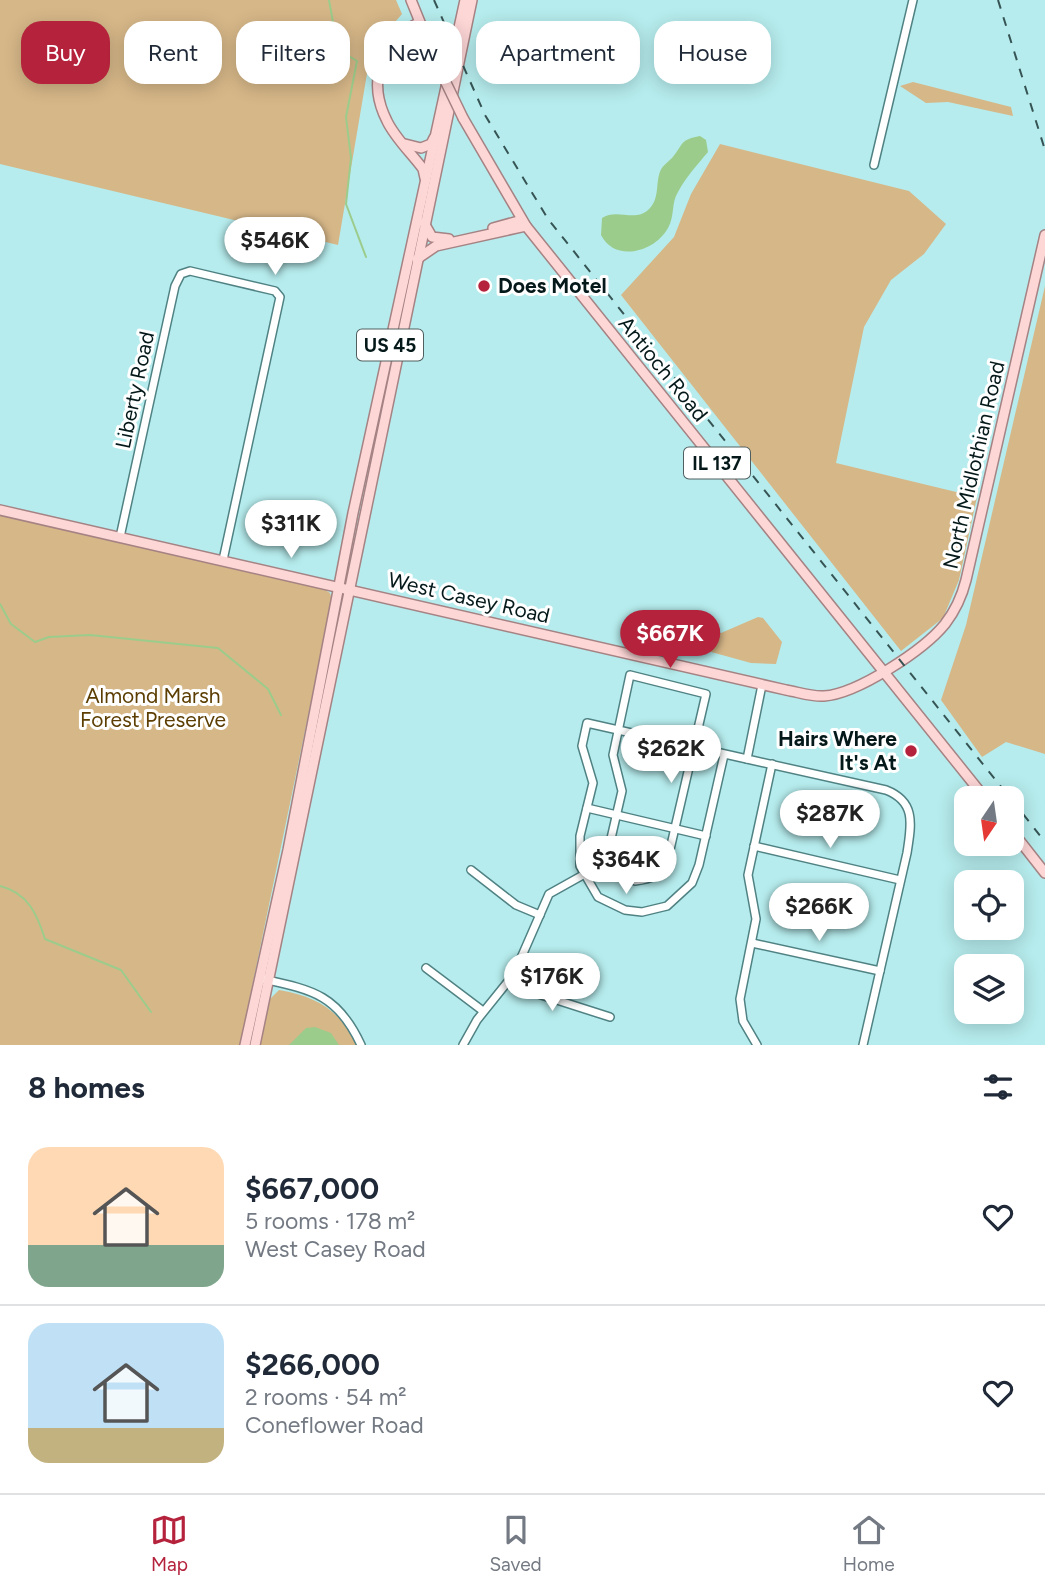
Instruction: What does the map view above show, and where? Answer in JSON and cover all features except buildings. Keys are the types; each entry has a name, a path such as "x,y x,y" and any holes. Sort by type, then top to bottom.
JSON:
{"main road":[{"name":"Antioch Road","path":"411,0 417,21"},
{"name":"US 45","path":"255,1045 265,980 426,180 465,0"},
{"name":"US 45","path":"344,587 472,0"},
{"path":"378,84 380,105 388,123 424,169 426,180"},
{"name":"Antioch Road","path":"447,84 463,118 524,223 976,786"},
{"path":"403,143 421,148 430,144 435,136"},
{"path":"424,223 432,237 444,240 524,223"},
{"path":"417,259 436,246 524,223"},
{"name":"North Midlothian Road","path":"884,670 937,632 964,591 1045,235"},
{"name":"West Casey Road","path":"0,510 762,685 824,696 846,691 884,670"},
{"path":"1024,846 1045,873"},
{"name":"US 45","path":"245,1045 265,980"}],"street":[{"path":"874,165 913,0"},
{"name":"Liberty Road","path":"120,537 175,286 181,274 203,274 277,292 281,306 223,560"},
{"path":"629,675 706,694 694,748 676,828 662,872 650,879 635,881 624,876 611,858 609,847 622,786 613,755 629,675"},
{"path":"747,759 762,685"},
{"path":"724,755 706,836 692,883 678,898 659,908 642,912 618,908 598,897 583,875 579,846 593,783 582,746 587,723 878,788 900,797 908,806 912,825 863,1045"},
{"path":"757,1045 747,1030 740,1007 756,919 748,875 772,764"},
{"path":"587,808 706,836"},
{"path":"754,846 900,880"},
{"path":"471,870 516,905 540,915"},
{"path":"463,1045 526,952 549,894 583,875"},
{"path":"752,943 880,971"},
{"path":"426,968 483,1012"},
{"path":"512,976 538,994 610,1017"},
{"path":"265,980 308,989 332,1003 352,1026 361,1045"}],"green space":[{"path":"0,0 396,0 402,14 396,21 364,21 365,84 338,245 0,164"},
{"path":"913,82 1011,107 1013,116 948,102 926,103 900,86"},
{"path":"720,144 909,191 946,224 924,254 891,280 864,327 836,463 977,497 959,580 943,618 901,651 621,295 674,237 691,194"},
{"path":"1045,286 1045,754 1006,742 982,757 941,700 966,625"},
{"name":"Almond Marsh Forest Preserve","path":"0,513 322,588 330,593 332,600 240,1045 0,1045"},
{"path":"758,617 763,618 782,642 776,664 751,663 693,647 690,642 692,633 721,633"},
{"path":"279,990 305,996 326,1007 343,1023 357,1045 259,1045 269,1000"}],"shaded area":[{"path":"700,136 706,140 708,152 678,192 670,223 662,236 645,248 635,251 616,249 607,244 601,235 602,218 613,214 637,215 648,210 656,198 662,167 685,141"},
{"path":"315,1027 331,1033 339,1045 289,1045 306,1028"}],"waterway":[{"path":"329,0 333,22 331,45 357,61 346,117 351,158 346,204 366,257"},
{"path":"0,604 11,624 35,642 49,637 90,635 218,648 268,689 281,715"},
{"path":"0,886 18,894 30,906 45,939 121,970 151,1012"}],"railway":[{"path":"434,0 485,115 548,219 1000,786"},
{"path":"998,0 1045,150"},
{"path":"1024,815 1045,842"}],"place":[{"name":"Does Motel","path":"484,286"},
{"name":"Hairs Where It's At","path":"911,751"}]}
